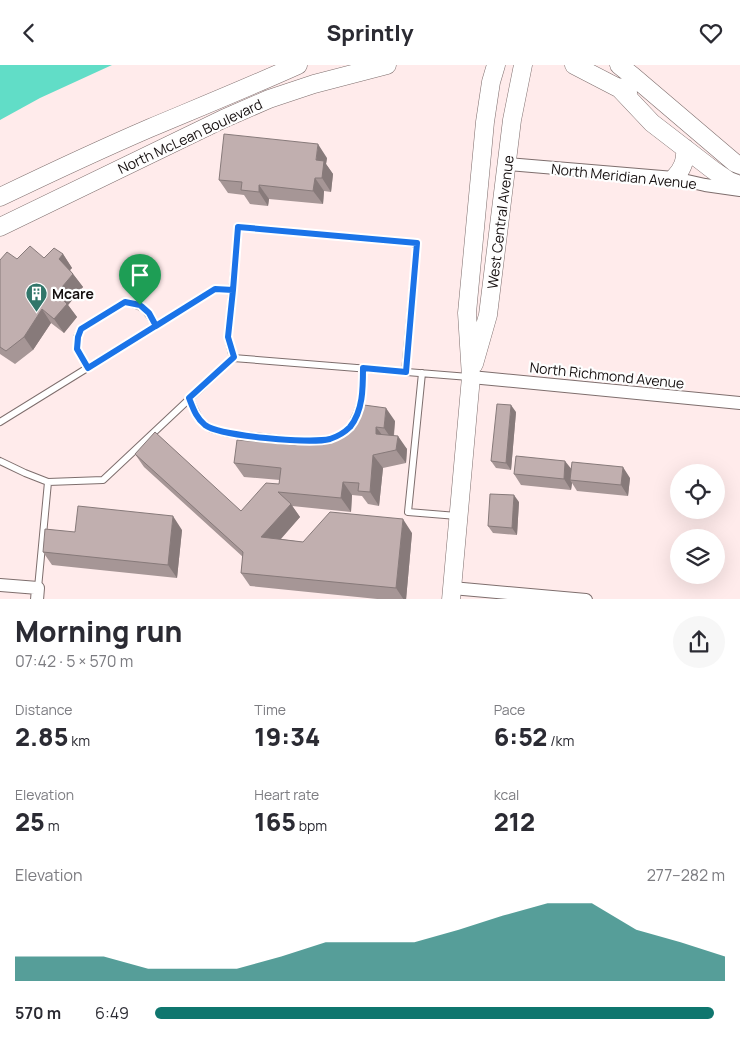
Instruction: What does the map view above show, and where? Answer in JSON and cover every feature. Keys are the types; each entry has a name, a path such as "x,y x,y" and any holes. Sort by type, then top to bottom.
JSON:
{"main road":[{"name":"North McLean Boulevard","path":"0,197 56,170 298,65"},
{"name":"North McLean Boulevard","path":"0,227 215,123 269,99 314,84 387,65"},
{"name":"West Central Avenue","path":"451,594 470,377 467,313 485,123 491,82 496,65"},
{"name":"West Central Avenue","path":"470,377 488,315 512,120 523,65"},
{"name":"North Meridian Avenue","path":"574,65 695,129"},
{"name":"North Meridian Avenue","path":"618,65 735,163 740,165"},
{"name":"North Meridian Avenue","path":"618,87 652,123 712,170 729,181 740,185"},
{"path":"674,178 683,167 685,147"}],"street":[{"name":"North Meridian Avenue","path":"507,164 674,178 740,190"},
{"name":"North Richmond Avenue","path":"470,377 740,403"},
{"path":"0,585 37,594"},
{"path":"451,594 586,599"}],"lane":[{"path":"234,357 228,337 238,227 417,243 406,372"},
{"path":"0,422 215,289 233,290"},
{"path":"88,368 77,349 81,329 125,302 140,305 149,313 156,326"},
{"path":"0,461 48,482 102,480 234,357 470,377"},
{"path":"349,428 360,409 363,368"},
{"path":"422,373 408,512 458,516"},
{"path":"189,398 200,420 211,429 226,433 299,441 332,439"},
{"path":"37,594 48,482"}],"shaded area":[{"path":"0,65 112,65 40,98 0,120"}],"building":[{"path":"224,134 318,144 316,160 324,161 322,178 315,178 313,191 259,185 259,192 241,190 242,182 219,180"},
{"name":"Mcare","path":"30,246 44,258 54,248 63,254 59,259 73,274 57,293 67,304 54,319 42,309 24,337 6,351 0,347 0,260 7,252 17,259"},
{"path":"497,404 511,405 506,463 491,461"},
{"path":"364,405 386,408 384,428 376,427 376,434 398,436 396,450 373,455 370,492 358,491 359,483 343,482 341,498 278,492 291,504 261,537 303,542 330,512 403,519 396,588 241,573 243,552 135,454 155,432 241,511 266,483 279,484 281,468 234,463 237,440 295,445 337,436"},
{"path":"516,456 565,461 564,479 514,474"},
{"path":"572,462 623,467 621,485 570,480"},
{"path":"490,494 514,495 512,528 488,526"},
{"path":"78,506 173,516 168,565 43,552 45,529 75,532"}],"place":[{"name":"Mcare","path":"36,312"}],"route":[{"path":"140,305 125,302 81,329 77,349 88,368 215,289 233,290 228,337 234,357 189,398 196,415 211,429 226,433 299,441 332,439 349,428 360,409 363,368 406,372 417,243 238,227 233,290 215,289 156,326 149,313 140,305"}]}
